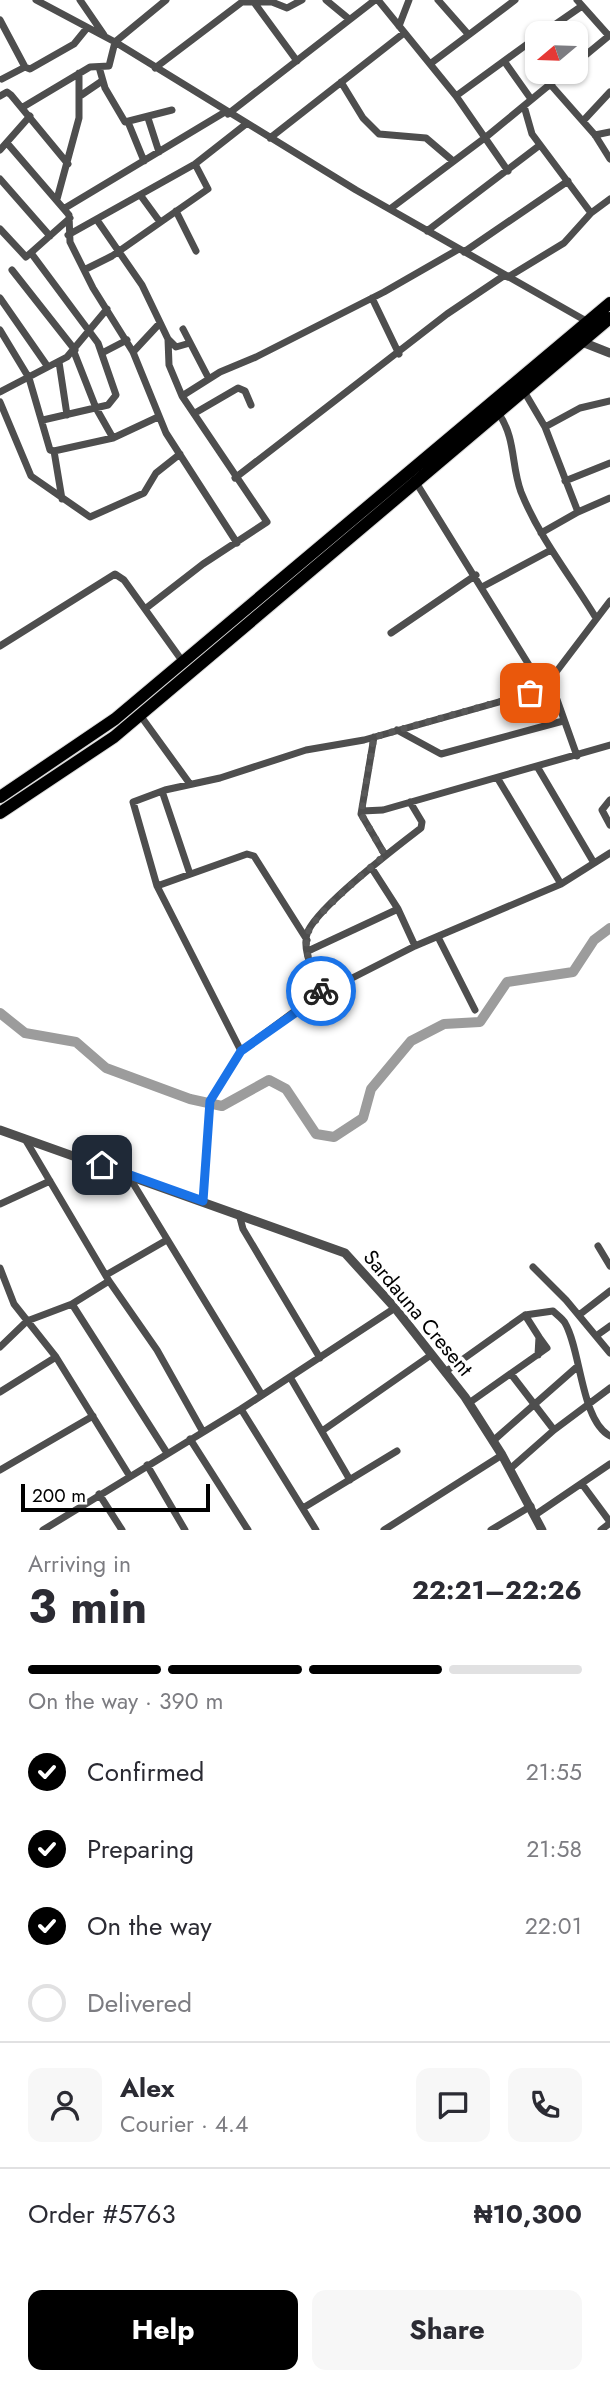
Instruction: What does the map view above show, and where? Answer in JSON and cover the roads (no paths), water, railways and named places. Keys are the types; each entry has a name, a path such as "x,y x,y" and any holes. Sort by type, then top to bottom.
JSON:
{"main road":[{"path":"0,797 115,719 610,303"},
{"path":"0,813 114,737 525,393 610,318"}],"street":[{"path":"36,0 115,42 227,113 588,322"},
{"path":"80,0 106,38"},
{"path":"23,107 90,67 111,63 115,42 166,0"},
{"path":"155,68 242,2 272,2 287,8 302,0"},
{"path":"326,0 349,19"},
{"path":"399,26 409,0"},
{"path":"438,0 468,34"},
{"path":"430,64 515,0"},
{"path":"253,1 297,61"},
{"path":"65,208 227,113 349,19 380,1 456,96 508,171"},
{"path":"557,21 579,3 609,35 588,52"},
{"path":"0,20 25,67"},
{"path":"2,79 25,67 30,69 74,44 87,28"},
{"path":"270,138 404,33"},
{"path":"456,96 525,46"},
{"path":"504,61 531,99"},
{"path":"99,66 102,81 115,107 128,122 144,161"},
{"path":"57,199 79,118 79,73"},
{"path":"80,96 102,81"},
{"path":"341,82 363,118 379,134 426,138 453,161"},
{"path":"390,209 486,137 550,84 595,135 610,159"},
{"path":"0,96 8,92 23,107 68,164"},
{"path":"583,121 610,92"},
{"path":"524,106 532,134 591,213"},
{"path":"128,122 172,110"},
{"path":"30,116 3,145 65,208 70,218 68,235 84,271 127,340 158,417 237,543"},
{"path":"148,118 159,152"},
{"path":"68,235 195,164 246,124"},
{"path":"595,135 610,132"},
{"path":"427,230 540,145"},
{"path":"84,271 120,250 208,190 195,164"},
{"path":"0,179 50,236"},
{"path":"182,396 209,379 462,250 568,181"},
{"path":"141,196 160,222"},
{"path":"235,478 399,354 447,314 564,243 591,213 610,199"},
{"path":"176,211 196,251"},
{"path":"1,230 24,257 70,218"},
{"path":"97,220 142,285 168,339 176,347 190,343"},
{"path":"31,253 89,331 102,353 116,395 112,402 96,408 43,420"},
{"path":"12,270 74,351 96,408 113,438"},
{"path":"0,298 48,367"},
{"path":"372,298 399,354"},
{"path":"0,391 59,362 74,351 107,309"},
{"path":"133,352 160,324"},
{"path":"183,329 209,379"},
{"path":"0,330 29,378 50,450 113,438 158,417"},
{"path":"145,609 203,564 267,523 182,396 169,365 168,339"},
{"path":"102,353 127,340"},
{"path":"582,342 610,353"},
{"path":"59,362 67,415"},
{"path":"198,388 208,403"},
{"path":"195,413 208,403 241,388 251,405"},
{"path":"525,393 545,427 578,512"},
{"path":"545,427 580,408 610,401"},
{"path":"0,402 31,476 84,515 96,516 144,493 156,473 180,454"},
{"path":"499,414 511,434 520,489 551,550 596,618"},
{"path":"0,430 10,425"},
{"path":"54,451 62,499"},
{"path":"565,481 610,463"},
{"path":"417,484 542,686"},
{"path":"541,533 610,498"},
{"path":"482,587 551,550"},
{"path":"0,646 114,573 124,580 183,663"},
{"path":"391,633 475,575"},
{"path":"241,1051 157,886 132,805 162,791 220,778 313,748 374,737 472,711 542,686 550,680 610,601"},
{"path":"550,680 576,756"},
{"path":"140,715 190,783"},
{"path":"397,730 441,754 563,720"},
{"path":"374,737 362,811 385,855"},
{"path":"362,811 383,810 538,768 610,745"},
{"path":"538,768 594,863"},
{"path":"498,779 561,884"},
{"path":"162,791 190,874"},
{"path":"610,800 603,810 610,825"},
{"path":"322,994 308,951 308,931 327,908 371,867 422,825 410,802"},
{"path":"203,1201 209,1103 241,1051 322,994 415,946 561,884 610,853"},
{"path":"157,886 247,854 254,856 307,941"},
{"path":"371,867 398,909 415,946"},
{"path":"308,951 398,909"},
{"path":"439,937 475,1010"},
{"name":"Sardauna Cresent","path":"0,1130 345,1253 394,1308 469,1403 494,1440 542,1530"},
{"path":"24,1138 107,1278 157,1350 203,1432"},
{"path":"127,1174 165,1241 262,1395"},
{"path":"0,1204 50,1181"},
{"path":"239,1214 243,1229 320,1358"},
{"path":"0,1347 27,1321 72,1304 165,1241"},
{"path":"598,1246 610,1266"},
{"path":"0,1268 3,1288 56,1357 129,1475"},
{"path":"533,1268 579,1315 610,1352"},
{"path":"579,1315 610,1290"},
{"path":"72,1304 167,1453"},
{"path":"43,1530 241,1409 394,1308"},
{"path":"445,1373 525,1315 553,1311 565,1322 589,1402 603,1433 609,1435"},
{"path":"469,1403 547,1348 525,1315"},
{"path":"596,1336 610,1326"},
{"path":"322,1431 431,1355"},
{"path":"0,1392 56,1357"},
{"path":"494,1440 578,1366"},
{"path":"511,1374 554,1430"},
{"path":"290,1377 350,1480"},
{"path":"510,1469 554,1430 610,1388"},
{"path":"241,1409 316,1530"},
{"path":"0,1470 93,1416"},
{"path":"190,1439 248,1530"},
{"path":"303,1508 397,1451"},
{"path":"384,1530 502,1455"},
{"path":"491,1530 582,1484 610,1464"},
{"path":"147,1465 185,1530"},
{"path":"582,1484 610,1522 601,1530"},
{"path":"100,1494 122,1530"}],"waterway":[{"path":"0,1013 25,1033 76,1042 106,1068 190,1099 222,1106 269,1080 286,1089 316,1134 334,1137 363,1118 371,1089 411,1041 444,1024 480,1022 507,982 573,972 594,940 610,928"}]}
